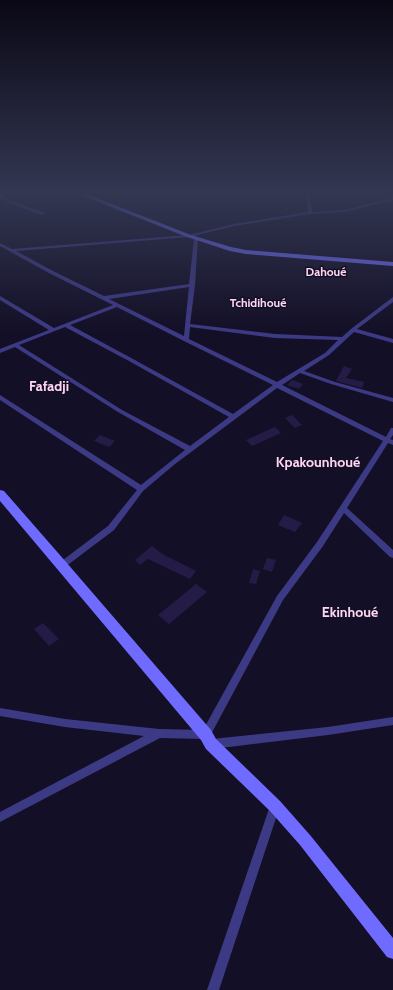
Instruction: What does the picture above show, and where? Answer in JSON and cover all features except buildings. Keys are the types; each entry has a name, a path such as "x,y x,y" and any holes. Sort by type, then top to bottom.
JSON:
{"street":[{"path":"0,251 9,249 145,239"},
{"path":"186,340 196,239"},
{"path":"197,239 246,252 393,264"},
{"path":"0,244 51,272 390,441"},
{"path":"104,298 192,285"},
{"path":"0,298 53,330"},
{"path":"62,565 111,528 141,490 189,449 277,385 327,354 353,330 393,299"},
{"path":"0,351 117,305"},
{"path":"188,325 275,336 344,339"},
{"path":"65,326 131,360 233,417"},
{"path":"353,330 393,341"},
{"path":"15,345 120,411 189,449"},
{"path":"300,371 333,383 393,400"},
{"path":"0,397 141,490"},
{"path":"209,739 280,598 320,544 343,508 390,441 393,430"},
{"path":"0,494 209,739 275,806 305,840 393,951"},
{"path":"343,508 393,555"},
{"path":"0,712 66,723 209,739 328,731 393,721"},
{"path":"0,817 160,733"},
{"path":"212,990 275,806"}],"district":[{"name":"Dahoué","path":"326,272"},
{"name":"Tchidihoué","path":"258,303"},
{"name":"Fafadji","path":"49,387"},
{"name":"Kpakounhoué","path":"318,463"},
{"name":"Ekinhoué","path":"350,613"}]}
